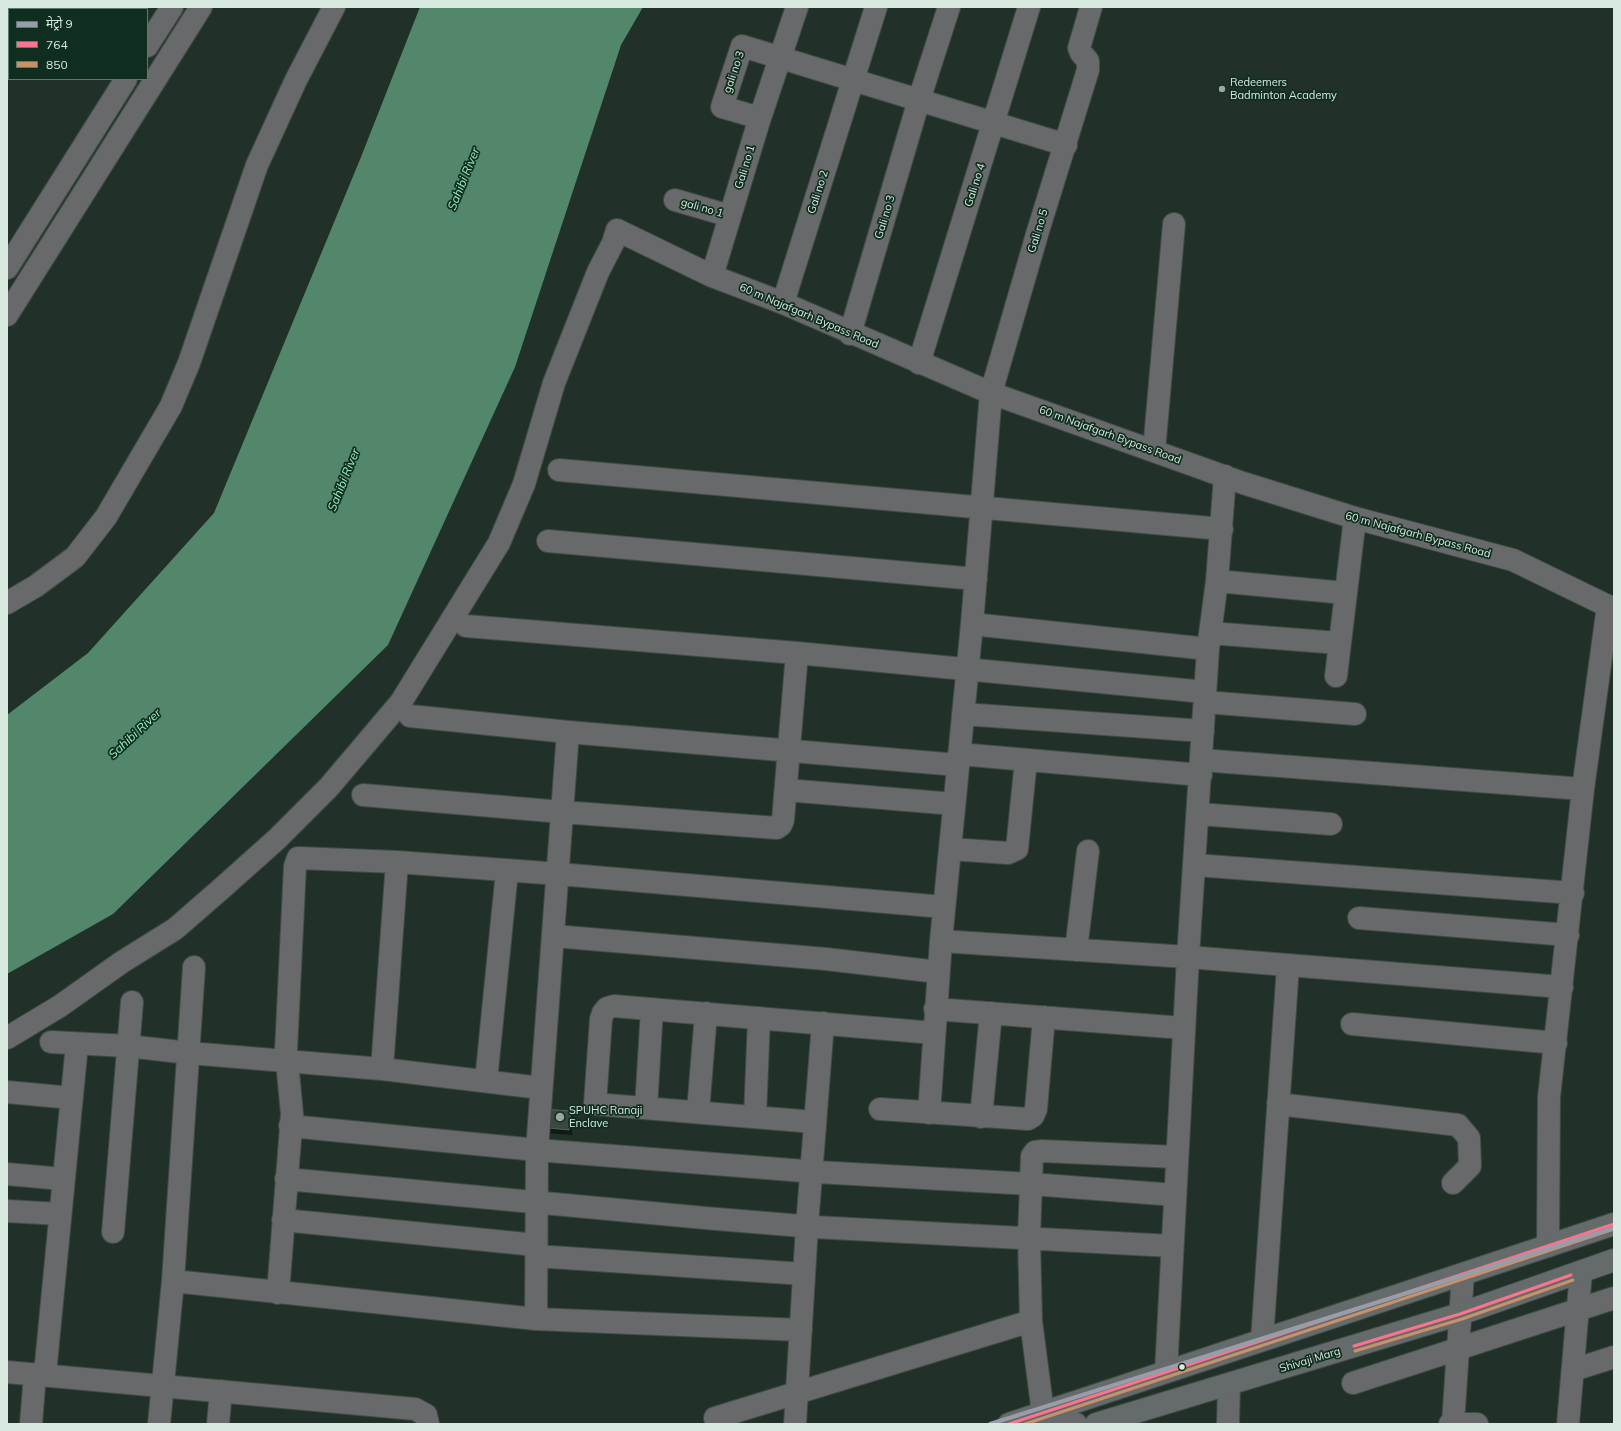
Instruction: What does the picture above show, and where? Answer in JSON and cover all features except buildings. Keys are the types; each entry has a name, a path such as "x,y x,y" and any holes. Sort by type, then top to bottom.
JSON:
{"main road":[{"path":"1009,1424 1614,1224"},
{"name":"Shivaji Marg","path":"1096,1424 1460,1314 1614,1260"}],"street":[{"path":"148,44 172,7"},
{"path":"7,315 201,7"},
{"path":"7,603 36,586 75,557 106,517 171,406 189,363 257,164 296,80 334,7"},
{"name":"Gali no 1","path":"712,276 760,118 797,7"},
{"name":"Gali no 2","path":"783,303 876,7"},
{"name":"Gali no 3","path":"850,334 949,7"},
{"name":"Gali no 4","path":"919,363 1029,7"},
{"name":"Gali no 5","path":"929,1113 938,972 968,670 991,393 1038,231 1066,145 1088,70 1088,61 1081,53 1079,48 1091,7"},
{"name":"gali no 3","path":"760,118 722,107 742,46 780,59"},
{"path":"780,59 1066,145"},
{"path":"7,268 125,80"},
{"name":"gali no 1","path":"674,200 730,216"},
{"path":"1154,451 1174,224"},
{"name":"60 m Najafgarh Bypass Road","path":"7,1038 60,1006 122,962 175,929 277,839 329,787 401,702 499,543 524,484 554,383 598,272 613,243 617,230 712,276 783,303 850,334 991,393 1225,476 1354,518 1513,560 1611,608"},
{"path":"559,470 1222,529"},
{"path":"1166,1372 1183,1028 1199,814 1209,641 1217,581 1225,476"},
{"path":"1336,676 1354,518"},
{"path":"548,541 976,579"},
{"path":"1217,581 1345,592"},
{"path":"1548,1246 1548,1110 1573,892 1583,789 1611,608"},
{"path":"972,624 1209,641 1339,642"},
{"path":"466,626 797,653 968,670 1355,714"},
{"path":"363,795 777,828 781,825 783,820 797,653"},
{"path":"963,714 1203,731"},
{"path":"410,716 789,752 1201,767 1583,789"},
{"path":"536,1319 537,1150 568,732"},
{"path":"950,849 1008,852 1017,849 1026,760"},
{"path":"786,790 954,804"},
{"path":"1199,814 1331,824"},
{"path":"1076,950 1088,851"},
{"path":"278,1293 290,1126 291,1100 286,1061 296,862 298,858 307,857 397,862 558,874 944,907"},
{"path":"382,1068 397,862"},
{"path":"1195,865 1573,892"},
{"path":"486,1081 507,871"},
{"path":"1359,918 1568,935"},
{"path":"554,936 826,959 938,972"},
{"path":"941,941 1188,957 1562,987"},
{"path":"1262,1340 1288,966"},
{"path":"159,1424 173,1281 194,967"},
{"path":"112,1232 132,1002"},
{"path":"814,1122 596,1104 601,1019 603,1013 607,1008 614,1006 934,1033"},
{"path":"646,1108 652,1009"},
{"path":"935,1009 1183,1028"},
{"path":"698,1112 706,1013"},
{"path":"981,1117 991,1013"},
{"path":"1044,1017 1034,1113 1031,1159 1029,1238 1031,1321 1043,1413 1055,1419 1076,1424"},
{"path":"755,1117 759,1018"},
{"path":"794,1424 801,1330 806,1226 823,1023"},
{"path":"1352,1024 1556,1043"},
{"path":"50,1042 128,1046 189,1053 382,1068 541,1088"},
{"path":"31,1424 40,1374 60,1214 77,1044"},
{"path":"7,1092 72,1098"},
{"path":"1278,1104 1458,1125 1469,1138 1470,1166 1453,1183"},
{"path":"880,1109 1022,1120 1028,1119 1034,1113"},
{"path":"290,1126 537,1150 811,1172 1031,1184 1175,1196"},
{"path":"1031,1159 1035,1152 1042,1151 1176,1157"},
{"path":"7,1174 64,1179"},
{"path":"286,1179 806,1226 1172,1246"},
{"path":"7,1211 60,1214"},
{"path":"283,1220 536,1250 804,1274"},
{"path":"1568,1424 1581,1272"},
{"path":"1462,1274 1452,1424 1477,1424"},
{"path":"173,1281 536,1319 801,1330"},
{"path":"1353,1383 1614,1298"},
{"path":"715,1418 1031,1321"},
{"path":"1573,1370 1614,1357"},
{"path":"7,1372 415,1409 426,1415 428,1424"},
{"path":"1228,1424 1229,1384"},
{"path":"218,1424 221,1391"}],"water":[{"name":"Sahibi River","path":"420,7 643,7 621,45 515,367 388,645 113,914 7,974 7,715 88,653 214,513 361,157"}],"metro line":[{"name":"9","path":"990,1424 1614,1228"}],"transit line":[{"name":"764","path":"1009,1424 1614,1224"},
{"name":"850","path":"1025,1424 1614,1229"},
{"name":"764","path":"1354,1346 1460,1314 1571,1275"},
{"name":"850","path":"1355,1351 1462,1319 1573,1280"}],"place":[{"name":"Redeemers Badminton Academy","path":"1222,89"},
{"name":"SPUHC Ranaji Enclave","path":"560,1117"}]}
